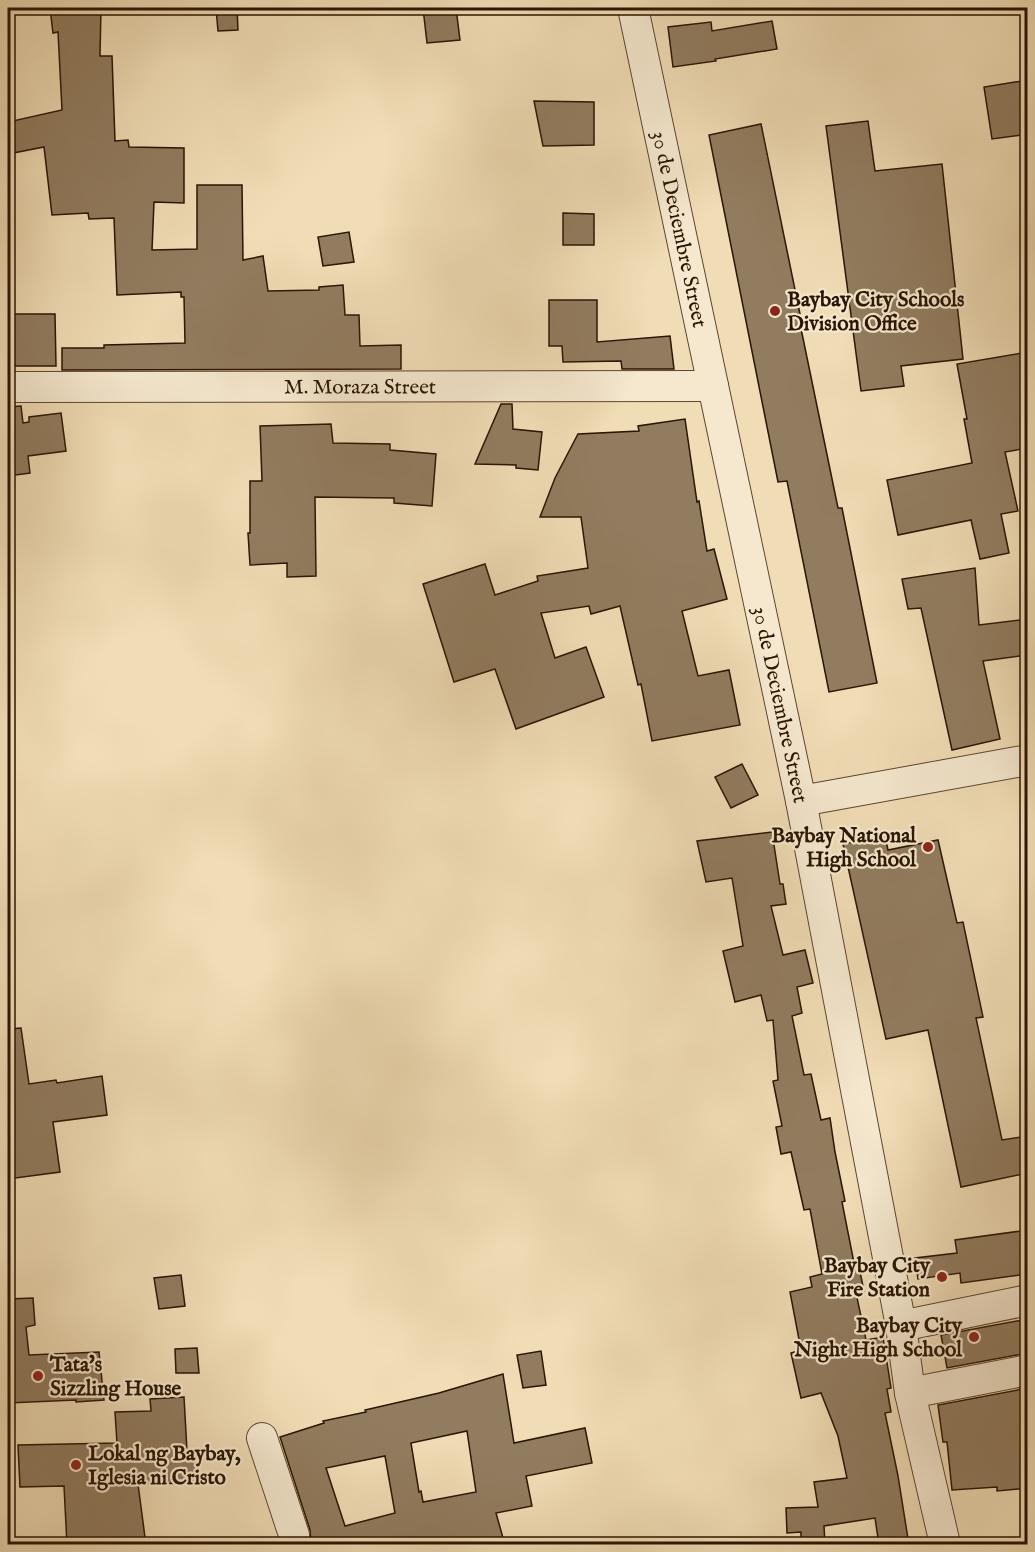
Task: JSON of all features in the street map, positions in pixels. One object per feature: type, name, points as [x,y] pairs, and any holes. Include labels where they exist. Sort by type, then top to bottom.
[{"type":"street","name":"30 de Deciembre Street","points":[[633,8],[801,801],[901,1326],[910,1393],[945,1545]]},
{"type":"street","name":"M. Moraza Street","points":[[8,387],[713,386]]},
{"type":"street","points":[[801,801],[1028,760]]},
{"type":"street","points":[[901,1326],[1028,1300]]},
{"type":"street","points":[[910,1393],[1028,1370]]},
{"type":"street","points":[[262,1438],[294,1535],[294,1545]]},
{"type":"building","points":[[50,8],[101,8],[100,56],[112,56],[115,141],[128,140],[129,147],[184,148],[184,203],[154,202],[152,250],[197,249],[197,185],[242,185],[243,260],[263,256],[268,291],[319,290],[319,287],[343,285],[345,315],[359,315],[360,346],[401,345],[401,369],[62,370],[62,348],[185,343],[184,297],[181,297],[181,292],[117,295],[114,218],[89,219],[88,213],[52,215],[44,147],[8,154],[8,122],[62,110],[58,32],[53,33]]},
{"type":"building","points":[[216,8],[237,8],[238,30],[218,31]]},
{"type":"building","points":[[423,8],[456,8],[460,40],[427,43]]},
{"type":"building","points":[[772,21],[777,49],[673,67],[668,27],[711,22],[712,31]]},
{"type":"building","points":[[1028,80],[1028,134],[992,139],[984,87]]},
{"type":"building","points":[[534,101],[594,102],[594,145],[543,146]]},
{"type":"building","points":[[868,121],[875,171],[942,164],[963,359],[901,366],[904,386],[861,391],[826,126]]},
{"type":"building","points":[[761,124],[838,508],[842,508],[877,683],[829,692],[787,481],[778,482],[709,135]]},
{"type":"building","points":[[563,213],[594,214],[594,245],[563,245]]},
{"type":"building","points":[[349,232],[354,262],[323,266],[318,237]]},
{"type":"building","points":[[549,300],[597,300],[597,342],[670,336],[674,369],[622,369],[621,361],[563,362],[562,346],[549,346]]},
{"type":"building","points":[[8,314],[55,314],[56,366],[8,366]]},
{"type":"building","points":[[1028,352],[1028,448],[1005,452],[1018,511],[1001,514],[1009,553],[980,559],[971,520],[898,535],[887,480],[972,463],[957,364]]},
{"type":"building","points":[[501,404],[512,404],[513,429],[542,432],[538,470],[516,468],[516,465],[475,464]]},
{"type":"building","points":[[21,406],[23,423],[29,422],[29,417],[61,413],[66,451],[28,456],[30,473],[8,476],[8,407]]},
{"type":"building","points":[[685,419],[697,502],[699,501],[707,551],[714,549],[727,599],[682,611],[698,676],[729,670],[740,725],[652,741],[641,684],[638,685],[620,606],[591,614],[589,606],[541,613],[555,658],[586,647],[604,697],[516,729],[495,669],[454,682],[423,584],[485,564],[495,595],[538,581],[537,576],[588,568],[581,517],[540,517],[555,478],[578,434],[639,431],[638,426]]},
{"type":"building","points":[[331,424],[333,443],[390,444],[390,450],[436,454],[432,506],[394,503],[394,498],[315,497],[316,576],[287,577],[287,563],[250,565],[248,533],[250,533],[250,481],[262,481],[260,426]]},
{"type":"building","points":[[975,568],[979,625],[1028,619],[1028,655],[983,661],[1000,739],[952,750],[921,608],[908,609],[902,579]]},
{"type":"building","points":[[742,764],[758,795],[731,808],[715,777]]},
{"type":"building","points":[[772,832],[780,884],[783,884],[786,904],[771,906],[783,955],[805,950],[813,983],[797,987],[802,1013],[792,1016],[804,1075],[811,1074],[821,1120],[830,1118],[845,1201],[842,1202],[855,1268],[859,1267],[864,1291],[856,1293],[866,1340],[883,1337],[891,1388],[887,1389],[891,1412],[885,1413],[909,1545],[879,1545],[875,1518],[824,1526],[825,1545],[801,1545],[801,1532],[787,1533],[786,1508],[818,1507],[814,1482],[847,1478],[838,1436],[821,1393],[801,1398],[791,1353],[801,1350],[790,1292],[812,1287],[810,1277],[822,1274],[810,1209],[804,1210],[791,1152],[781,1154],[776,1127],[782,1126],[773,1081],[778,1080],[773,1020],[767,1021],[761,995],[735,1002],[723,951],[743,946],[732,878],[706,882],[697,841]]},
{"type":"building","points":[[885,836],[888,850],[938,840],[957,923],[963,922],[983,1017],[976,1018],[1002,1140],[1028,1136],[1028,1173],[961,1187],[928,1030],[886,1039],[843,844]]},
{"type":"building","points":[[21,1028],[29,1084],[56,1080],[57,1083],[102,1076],[107,1115],[53,1122],[60,1172],[8,1179],[8,1029]]},
{"type":"building","points":[[1028,1230],[1028,1274],[961,1283],[960,1273],[918,1279],[915,1258],[957,1253],[955,1240]]},
{"type":"building","points":[[181,1275],[185,1306],[159,1309],[154,1278]]},
{"type":"building","points":[[33,1298],[35,1325],[26,1327],[29,1355],[99,1352],[104,1400],[8,1403],[8,1299]]},
{"type":"building","points":[[1028,1319],[1028,1353],[947,1368],[941,1335]]},
{"type":"building","points":[[197,1348],[199,1373],[176,1373],[175,1349]]},
{"type":"building","points":[[541,1351],[546,1385],[523,1388],[517,1355]]},
{"type":"building","points":[[503,1374],[514,1443],[585,1428],[592,1463],[526,1476],[532,1506],[496,1513],[505,1545],[311,1545],[310,1530],[280,1437],[324,1423],[323,1421],[439,1393]],"holes":[[[467,1431],[476,1492],[423,1502],[421,1491],[419,1492],[411,1443]],[[385,1456],[395,1513],[345,1526],[326,1468]]]},
{"type":"building","points":[[1028,1388],[1028,1488],[997,1491],[997,1487],[952,1490],[947,1442],[943,1442],[938,1405]]},
{"type":"building","points":[[184,1397],[187,1451],[195,1451],[196,1483],[138,1484],[146,1545],[67,1545],[64,1486],[20,1487],[18,1445],[117,1443],[115,1412],[151,1411],[150,1399]]},
{"type":"place","name":"Baybay City Schools Division Office","points":[[775,311]]},
{"type":"place","name":"Baybay National High School","points":[[928,847]]},
{"type":"place","name":"Baybay City Fire Station","points":[[942,1277]]},
{"type":"place","name":"Baybay City Night High School","points":[[974,1337]]},
{"type":"place","name":"Tata's Sizzling House","points":[[38,1376]]},
{"type":"place","name":"Lokal ng Baybay, Iglesia ni Cristo","points":[[76,1465]]}]
